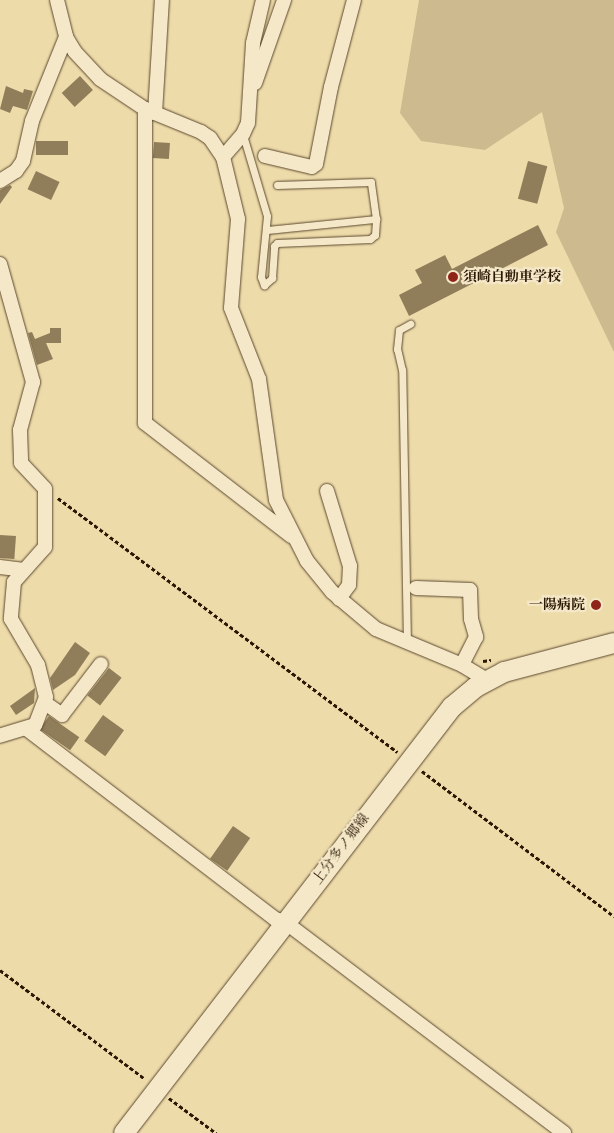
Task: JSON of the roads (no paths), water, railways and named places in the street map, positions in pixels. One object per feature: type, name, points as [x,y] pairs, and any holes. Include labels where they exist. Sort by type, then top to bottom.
[{"type":"main road","name":"上分多ノ郷線","points":[[124,1133],[409,760],[485,666],[504,672],[614,643]]},
{"type":"street","points":[[57,0],[66,37],[75,52],[100,79],[150,111],[201,132],[210,138],[223,157],[238,219],[231,308],[259,378],[272,486],[292,538]]},
{"type":"street","points":[[162,0],[150,111],[145,423],[292,538],[338,598],[376,629],[407,645],[462,665],[485,666]]},
{"type":"street","points":[[223,157],[243,134],[248,123],[252,90],[253,43],[263,0]]},
{"type":"street","points":[[252,90],[284,0]]},
{"type":"street","points":[[265,156],[312,167],[316,164],[331,87],[354,0]]},
{"type":"street","points":[[0,181],[16,171],[23,160],[32,121],[66,37]]},
{"type":"street","points":[[0,264],[33,382],[20,430],[20,463],[45,488],[45,547],[14,582],[11,619],[38,665],[44,682],[45,703],[36,725],[28,730],[0,736]]},
{"type":"street","points":[[328,491],[350,566],[349,585],[338,598]]},
{"type":"street","points":[[0,567],[24,570]]},
{"type":"street","points":[[416,588],[470,590],[471,619],[476,637],[462,665]]},
{"type":"street","points":[[45,703],[62,715],[101,664]]},
{"type":"street","points":[[28,730],[275,919],[285,922],[564,1133]]},
{"type":"lane","points":[[243,134],[267,216],[268,230],[261,277],[264,285],[272,278],[274,246],[277,243],[370,239],[375,235],[376,219],[371,182],[277,185]]},
{"type":"lane","points":[[268,230],[376,219]]},
{"type":"lane","points":[[407,645],[402,370],[397,349],[399,330],[410,324]]},
{"type":"place","name":"須崎自動車学校","points":[[453,277]]},
{"type":"place","name":"一陽病院","points":[[596,605]]}]
